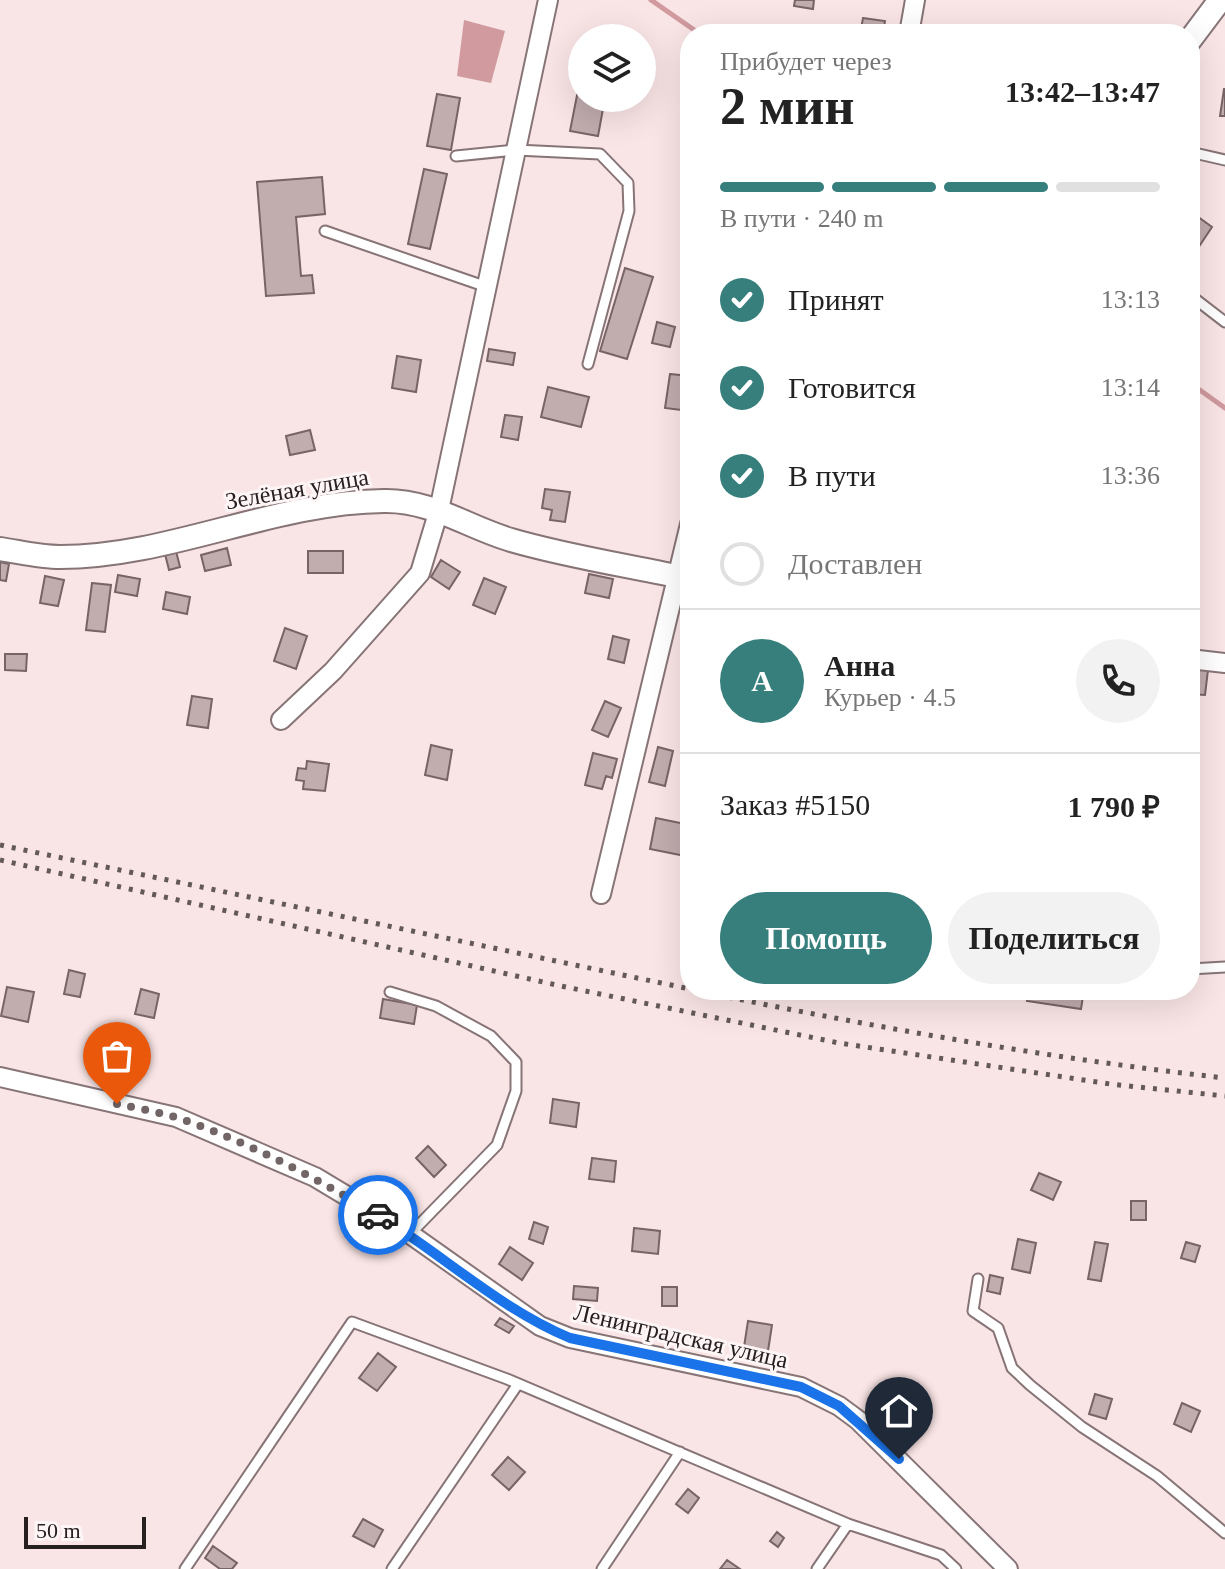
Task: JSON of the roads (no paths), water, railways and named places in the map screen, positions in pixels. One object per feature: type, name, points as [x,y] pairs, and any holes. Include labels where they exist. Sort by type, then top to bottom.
[{"type":"street","points":[[281,720],[333,671],[420,573],[439,510],[548,0]]},
{"type":"street","points":[[911,24],[915,0]]},
{"type":"street","points":[[1200,27],[1220,0]]},
{"type":"street","name":"Зелёная улица","points":[[0,549],[58,557],[117,553],[337,504],[412,502],[512,541],[680,577]]},
{"type":"street","points":[[601,894],[680,593]]},
{"type":"street","points":[[1200,660],[1225,663]]},
{"type":"street","name":"Ленинградская улица","points":[[0,1077],[176,1117],[315,1177],[410,1234],[540,1326],[570,1338],[801,1387],[820,1395],[839,1406],[877,1438],[1008,1569]]},
{"type":"lane","points":[[456,156],[516,150],[600,154],[628,183],[629,211],[588,364]]},
{"type":"lane","points":[[1200,154],[1225,160]]},
{"type":"lane","points":[[325,231],[487,287]]},
{"type":"lane","points":[[1200,303],[1225,322]]},
{"type":"lane","points":[[1200,968],[1225,967]]},
{"type":"lane","points":[[390,992],[436,1006],[491,1036],[516,1062],[516,1091],[497,1145],[410,1234]]},
{"type":"lane","points":[[978,1279],[973,1311],[998,1328],[1012,1368],[1082,1427],[1157,1476],[1225,1533]]},
{"type":"lane","points":[[185,1569],[352,1322],[518,1384],[848,1524],[941,1555],[956,1569]]},
{"type":"lane","points":[[392,1569],[518,1384]]},
{"type":"lane","points":[[602,1569],[680,1452]]},
{"type":"lane","points":[[817,1569],[848,1524]]},
{"type":"waterway","points":[[651,0],[686,24]]},
{"type":"waterway","points":[[1200,390],[1225,408]]},
{"type":"railway","points":[[0,845],[680,987]]},
{"type":"railway","points":[[0,860],[561,986],[839,1043],[1110,1084],[1225,1096]]},
{"type":"railway","points":[[744,1000],[958,1040],[1225,1078]]}]
